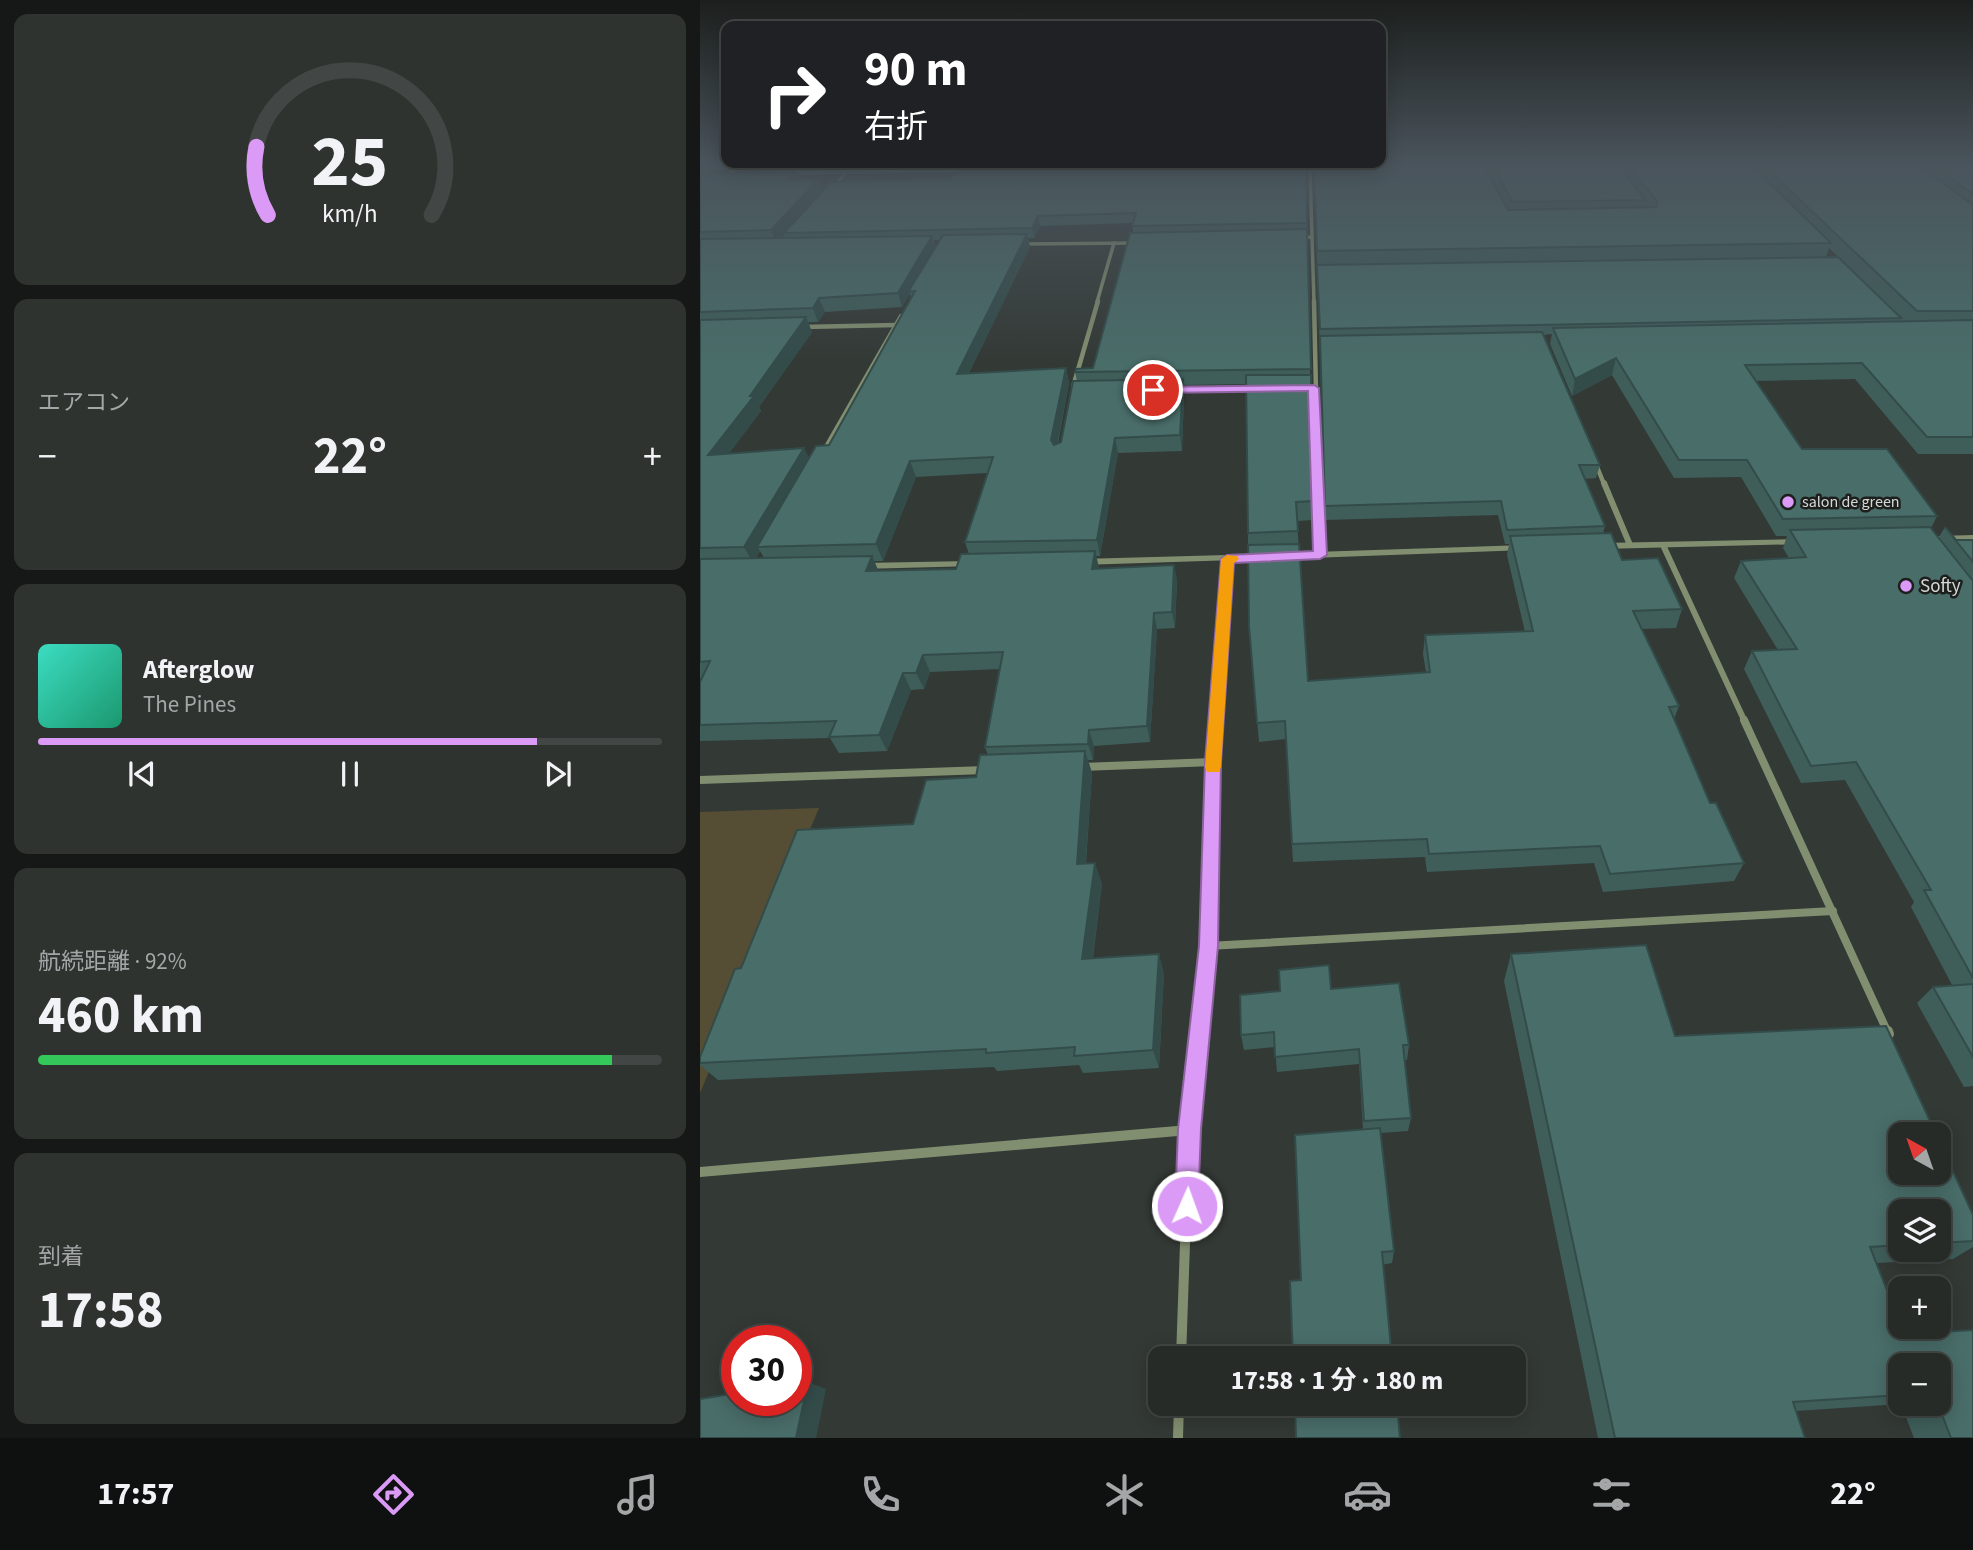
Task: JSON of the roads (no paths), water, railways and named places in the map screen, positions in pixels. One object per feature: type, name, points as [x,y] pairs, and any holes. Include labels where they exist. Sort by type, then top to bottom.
[{"type":"street","points":[[1312,229],[1320,555]]},
{"type":"street","points":[[1298,238],[1312,237]]},
{"type":"street","points":[[1022,244],[1141,242]]},
{"type":"street","points":[[1086,391],[1072,391],[1114,243]]},
{"type":"street","points":[[817,464],[903,313]]},
{"type":"street","points":[[792,327],[897,325]]},
{"type":"street","points":[[1315,344],[1328,344]]},
{"type":"street","points":[[1166,390],[1260,388]]},
{"type":"street","points":[[1592,455],[1630,545]]},
{"type":"street","points":[[1924,540],[1973,538]]},
{"type":"street","points":[[1589,547],[1814,542]]},
{"type":"street","points":[[1663,545],[1895,1047]]},
{"type":"street","points":[[1075,562],[1535,548]]},
{"type":"street","points":[[1181,1346],[1189,1129],[1208,946],[1213,762],[1227,559]]},
{"type":"street","points":[[854,566],[978,564]]},
{"type":"street","points":[[1074,767],[1213,762]]},
{"type":"street","points":[[700,780],[991,770]]},
{"type":"street","points":[[1208,946],[1833,911]]},
{"type":"street","points":[[700,1172],[1189,1129]]},
{"type":"street","points":[[1178,1438],[1179,1416]]},
{"type":"place","name":"salon de green","points":[[1788,502]]},
{"type":"place","name":"Softy","points":[[1906,586]]}]
